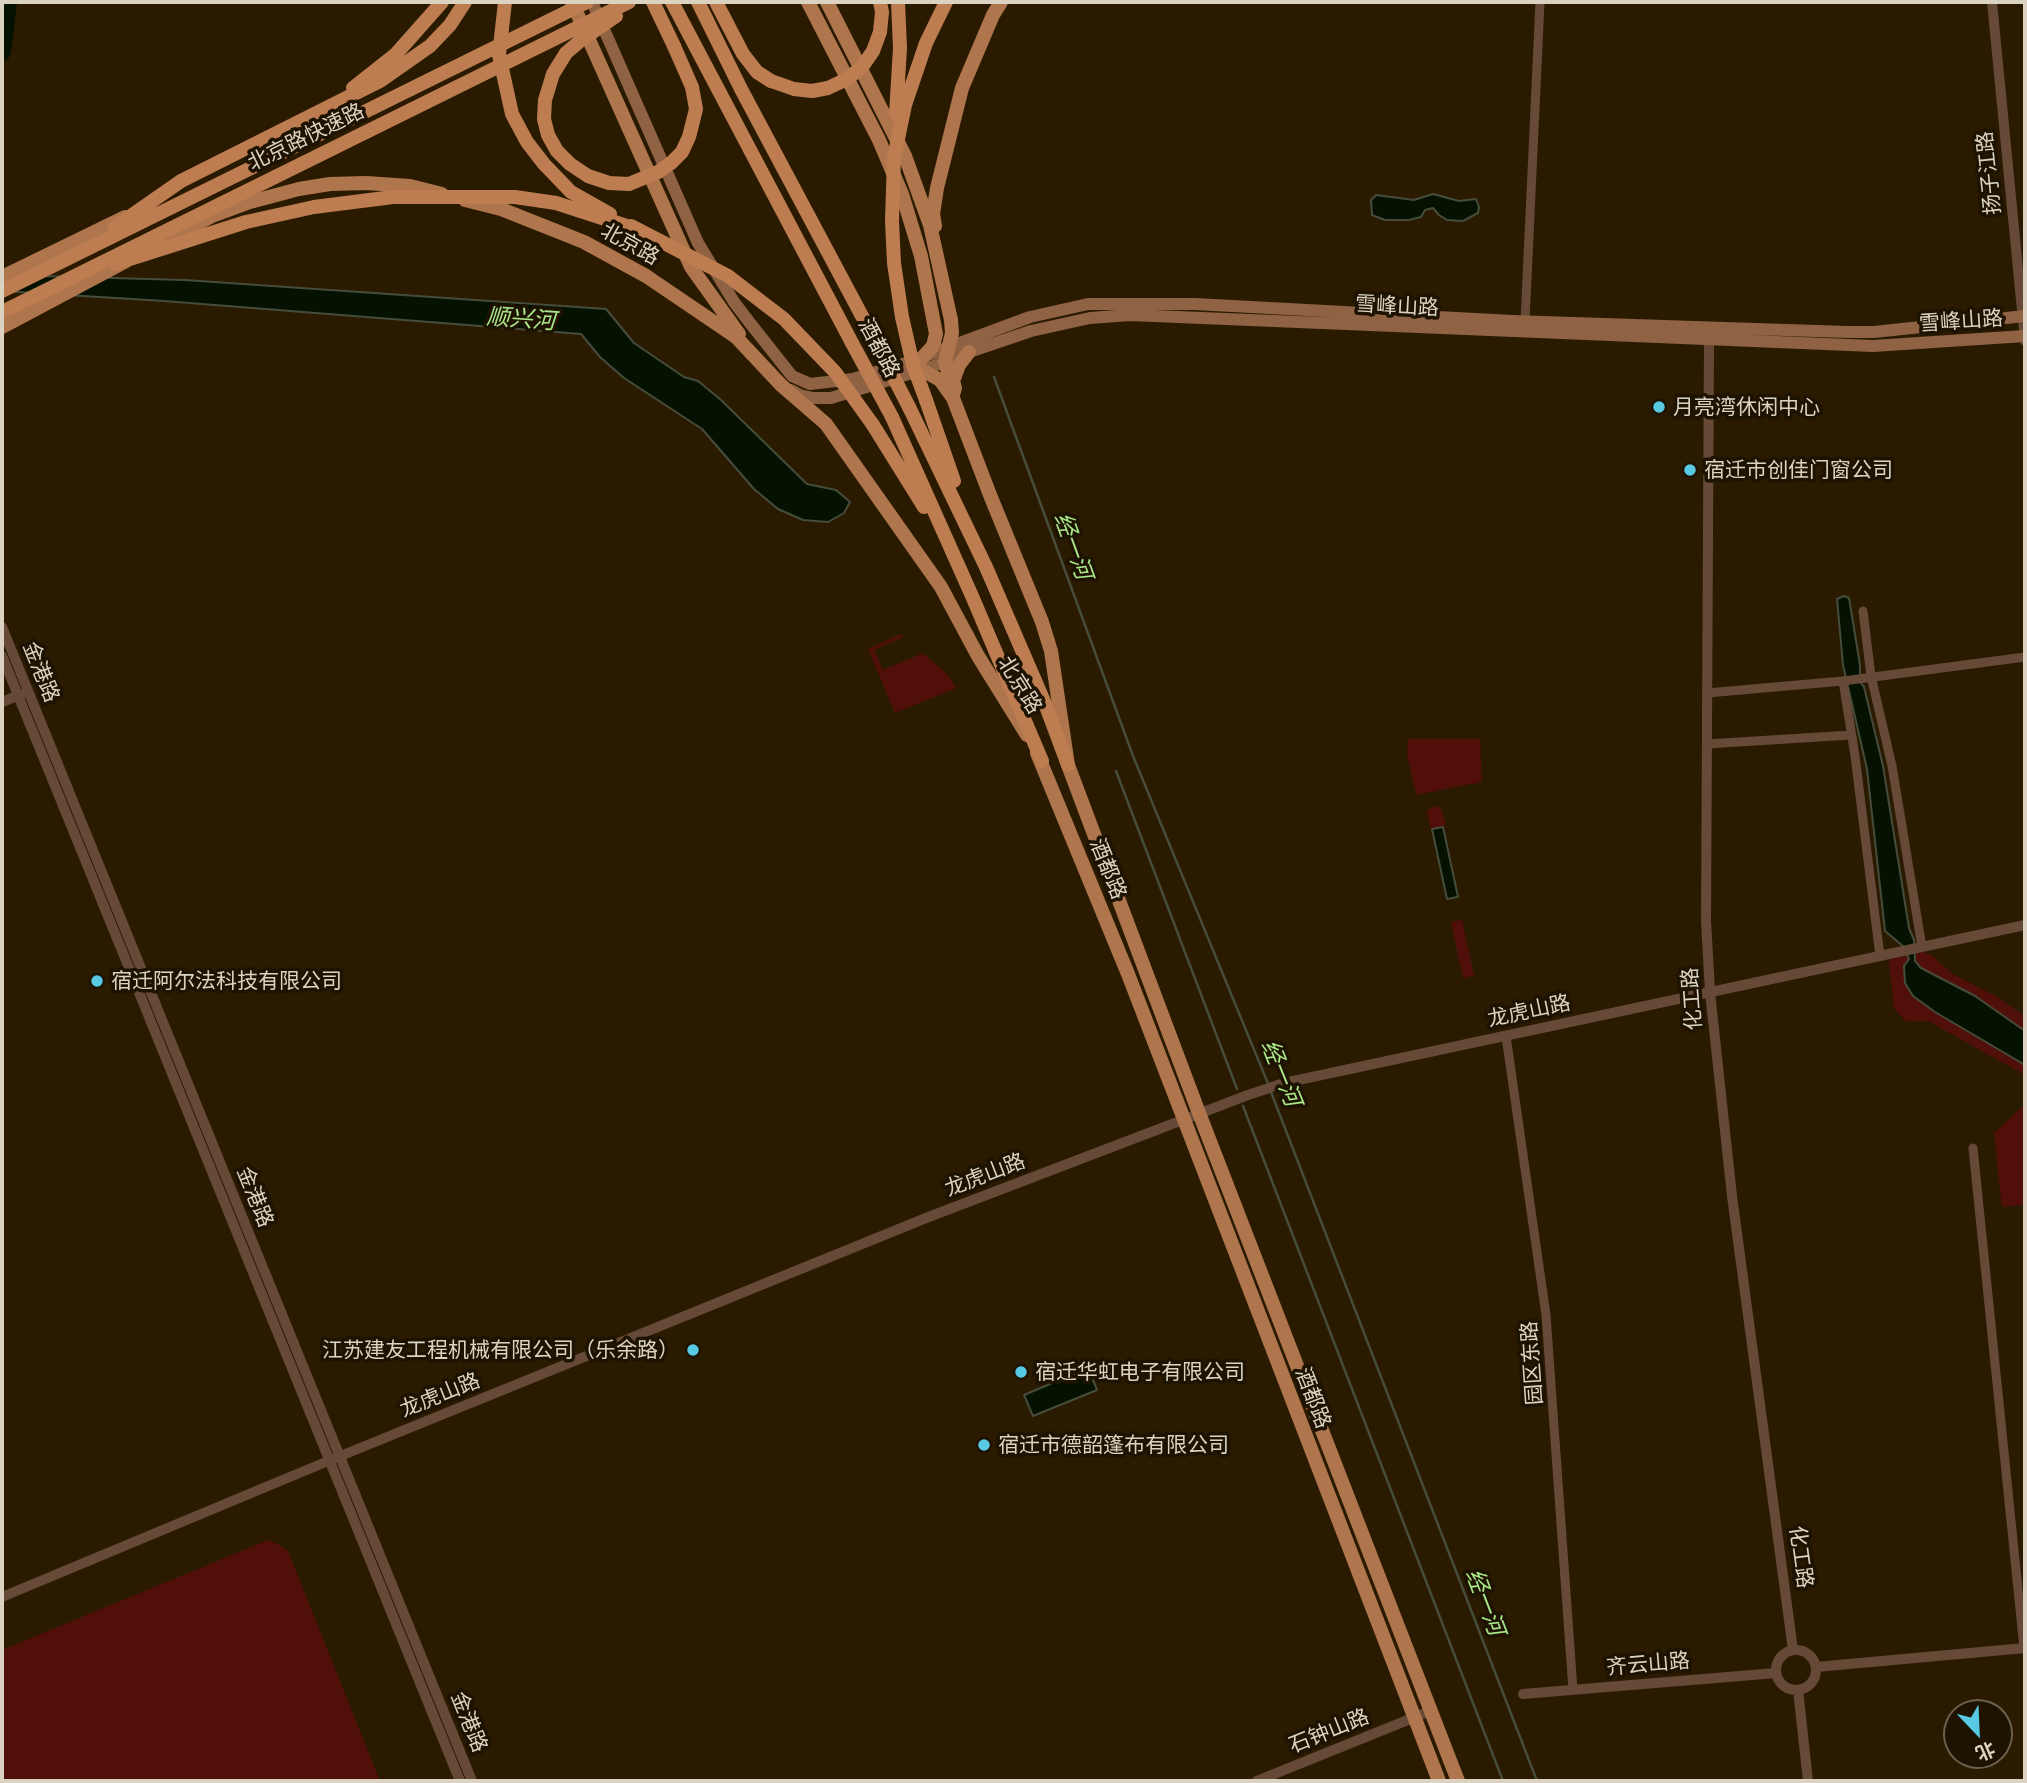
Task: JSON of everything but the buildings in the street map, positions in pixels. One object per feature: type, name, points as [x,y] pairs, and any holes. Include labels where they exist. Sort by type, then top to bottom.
[{"type":"highway","points":[[313,116],[342,98],[396,54],[442,2]]},
{"type":"highway","points":[[74,256],[181,181],[380,82],[430,46],[450,25],[465,2]]},
{"type":"highway","points":[[505,2],[499,54],[512,114],[527,142],[544,164],[571,192],[728,276],[784,319],[835,372],[873,425],[957,562]]},
{"type":"highway","name":"北京路快速路","points":[[2,292],[589,2]]},
{"type":"highway","name":"北京路快速路","points":[[2,312],[629,2]]},
{"type":"highway","points":[[637,2],[566,53],[553,74],[545,100],[544,119],[548,135],[557,151],[588,176],[609,183],[629,184],[658,172],[677,158],[689,137],[696,109],[692,87],[653,2]]},
{"type":"highway","name":"酒都路","points":[[673,2],[892,417],[1042,761]]},
{"type":"highway","name":"酒都路","points":[[698,2],[909,407],[986,567],[1046,706],[1068,765]]},
{"type":"highway","points":[[716,2],[743,54],[757,72],[771,81],[794,89],[812,91],[828,88],[847,79],[862,66],[873,51],[880,32],[880,2]]},
{"type":"highway","points":[[898,2],[900,48],[892,221],[894,262],[902,317],[913,365],[986,567]]},
{"type":"highway","points":[[894,158],[905,105],[926,43],[946,2]]},
{"type":"highway","points":[[22,302],[122,260],[246,222],[314,206],[393,197],[515,197],[556,203],[639,230]]},
{"type":"main road","points":[[2,277],[329,111],[376,76],[404,48],[434,2]]},
{"type":"main road","points":[[572,2],[691,267],[757,359]]},
{"type":"main road","points":[[589,2],[698,243],[727,290],[792,376],[810,384],[825,384],[922,363],[949,346],[967,345],[953,381],[961,413]]},
{"type":"main road","points":[[808,2],[879,140],[902,194],[921,256],[936,334],[933,346],[922,363]]},
{"type":"main road","points":[[827,2],[905,156],[930,225],[951,320],[945,362],[990,495],[1042,622],[1051,651],[1068,765]]},
{"type":"main road","points":[[938,255],[933,214],[950,127],[962,88],[1001,2]]},
{"type":"main road","name":"北京路","points":[[2,327],[212,216],[250,202],[330,184],[410,186],[501,209],[584,242],[646,276],[736,337],[781,385],[827,424],[941,587],[978,656],[1042,761]]},
{"type":"main road","name":"雪峰山路","points":[[781,385],[800,395],[813,398],[848,394],[922,363],[945,362],[967,345],[1053,310],[1100,303],[1195,304],[1525,321],[1847,332],[1874,332],[2024,316]]},
{"type":"main road","name":"雪峰山路","points":[[967,345],[1063,323],[1130,315],[1873,346],[2025,336]]},
{"type":"main road","points":[[922,363],[947,387],[961,413]]},
{"type":"main road","points":[[825,384],[813,398],[827,424]]},
{"type":"main road","name":"酒都路","points":[[1042,761],[1128,975],[1440,1781]]},
{"type":"main road","name":"酒都路","points":[[1068,765],[1199,1113],[1458,1781]]},
{"type":"street","points":[[1525,321],[1540,2]]},
{"type":"street","name":"扬子江路","points":[[1992,2],[2025,341]]},
{"type":"street","name":"化工路","points":[[1709,341],[1706,920],[1710,992],[1732,1196],[1793,1650]]},
{"type":"street","points":[[1863,611],[1871,676],[1892,766],[1922,947]]},
{"type":"street","name":"金港路","points":[[2,627],[21,688],[334,1459],[460,1781]]},
{"type":"street","name":"金港路","points":[[2,656],[21,688]]},
{"type":"street","points":[[1707,693],[1843,681],[2025,657]]},
{"type":"street","points":[[1843,681],[1880,956]]},
{"type":"street","points":[[2,690],[21,688]]},
{"type":"street","points":[[2,702],[21,688]]},
{"type":"street","points":[[1707,744],[1852,735]]},
{"type":"street","name":"龙虎山路","points":[[2,1597],[926,1218],[1182,1119],[1284,1083],[2025,925]]},
{"type":"street","name":"园区东路","points":[[1506,1036],[1546,1315],[1573,1690]]},
{"type":"street","points":[[1816,1667],[2024,1648],[1973,1148]]},
{"type":"street","name":"金港路","points":[[334,1459],[472,1781]]},
{"type":"street","points":[[1793,1650],[1808,1654],[1816,1667],[1813,1680],[1807,1687],[1798,1690],[1784,1686],[1776,1673],[1781,1655],[1793,1650]]},
{"type":"street","name":"齐云山路","points":[[1522,1694],[1776,1673]]},
{"type":"street","points":[[1798,1690],[1808,1781]]},
{"type":"street","name":"石钟山路","points":[[1257,1781],[1430,1711]]},
{"type":"shaded area","points":[[901,634],[903,637],[874,650],[883,670],[923,653],[949,676],[956,688],[895,713],[868,649]]},
{"type":"shaded area","points":[[1408,739],[1480,739],[1482,782],[1416,795],[1407,755]]},
{"type":"shaded area","points":[[1440,806],[1446,824],[1435,830],[1430,827],[1427,811]]},
{"type":"shaded area","points":[[1462,920],[1474,976],[1463,978],[1451,922]]},
{"type":"shaded area","points":[[1923,952],[1933,956],[1951,973],[1997,997],[2025,1016],[2025,1075],[1928,1021],[1905,1021],[1894,1008],[1889,959]]},
{"type":"shaded area","points":[[2025,1107],[2025,1204],[2002,1207],[1994,1133]]},
{"type":"shaded area","points":[[268,1540],[288,1551],[380,1781],[2,1781],[2,1650]]},
{"type":"water","points":[[1433,194],[1459,201],[1476,199],[1478,213],[1463,221],[1447,220],[1433,208],[1425,210],[1421,217],[1409,220],[1385,220],[1372,215],[1371,200],[1376,195],[1414,200]]},
{"type":"water","name":"顺兴河","points":[[2,275],[185,280],[606,309],[634,343],[684,377],[698,381],[807,484],[836,490],[850,502],[844,513],[828,522],[803,520],[778,509],[754,489],[702,429],[624,378],[600,357],[581,334],[2,291]]},
{"type":"water","points":[[1844,596],[1849,598],[1860,665],[1860,682],[1864,687],[1883,766],[1909,928],[1914,940],[1915,961],[1921,968],[1975,996],[2025,1031],[2025,1065],[1935,1012],[1913,996],[1905,983],[1904,966],[1909,959],[1904,947],[1885,931],[1867,769],[1843,665],[1837,599]]},
{"type":"water","points":[[1443,827],[1458,897],[1447,899],[1432,829]]},
{"type":"water","points":[[1088,1368],[1097,1390],[1033,1416],[1024,1395]]},
{"type":"waterway","points":[[2,52],[8,2]]},
{"type":"waterway","name":"经一河","points":[[994,377],[1133,756],[1269,1086]]},
{"type":"waterway","name":"经一河","points":[[1116,771],[1237,1089]]},
{"type":"waterway","name":"经一河","points":[[1271,1092],[1537,1781]]},
{"type":"waterway","name":"经一河","points":[[1243,1106],[1503,1781]]},
{"type":"place","name":"月亮湾休闲中心","points":[[1659,407]]},
{"type":"place","name":"宿迁市创佳门窗公司","points":[[1690,470]]},
{"type":"place","name":"宿迁阿尔法科技有限公司","points":[[97,981]]},
{"type":"place","name":"江苏建友工程机械有限公司（乐余路）","points":[[693,1350]]},
{"type":"place","name":"宿迁华虹电子有限公司","points":[[1021,1372]]},
{"type":"place","name":"宿迁市德韶篷布有限公司","points":[[984,1445]]}]
